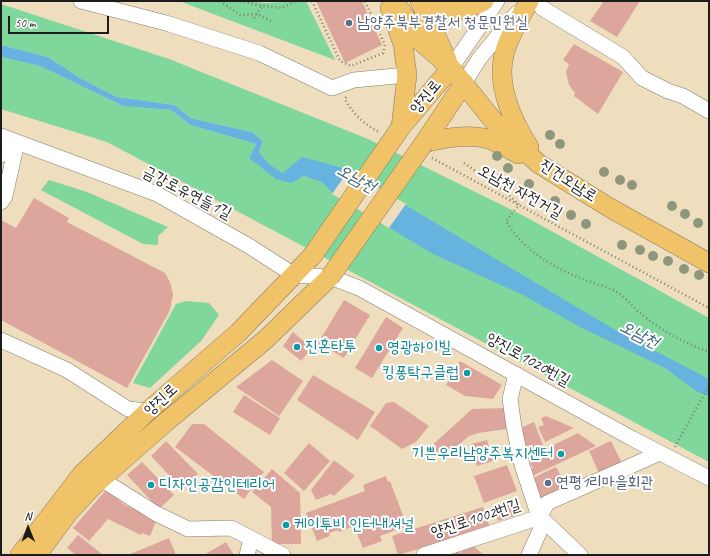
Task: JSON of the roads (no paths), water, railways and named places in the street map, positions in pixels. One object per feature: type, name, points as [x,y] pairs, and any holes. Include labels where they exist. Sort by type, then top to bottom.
[{"type":"main road","points":[[388,1],[403,44],[407,75],[401,127]]},
{"type":"main road","name":"진건오남로","points":[[395,1],[419,40],[451,68],[500,129],[539,164],[610,208],[709,263]]},
{"type":"main road","name":"진건오남로","points":[[420,1],[451,68]]},
{"type":"main road","points":[[433,1],[446,10],[465,10],[484,1]]},
{"type":"main road","points":[[528,1],[505,52],[502,73],[508,103],[516,126],[539,164]]},
{"type":"main road","name":"양진로","points":[[20,555],[82,474],[148,411],[238,333],[313,255],[401,127],[451,68]]},
{"type":"main road","name":"양진로","points":[[37,555],[68,513],[102,479],[265,340],[330,276],[425,149],[464,83]]},
{"type":"main road","points":[[425,149],[445,138],[466,136],[485,138],[539,164]]},
{"type":"street","points":[[81,1],[166,24],[259,54],[332,88],[354,80],[407,75]]},
{"type":"street","points":[[451,68],[497,1]]},
{"type":"street","points":[[464,83],[479,60],[528,1]]},
{"type":"street","points":[[539,1],[542,8],[623,57],[642,78],[668,91],[683,96],[709,111]]},
{"type":"street","name":"금강로유연들1길","points":[[1,136],[11,151],[157,194],[243,242],[294,275]]},
{"type":"street","points":[[1,170],[11,151]]},
{"type":"street","points":[[1,202],[5,196],[11,151]]},
{"type":"street","points":[[294,275],[330,276]]},
{"type":"street","name":"양진로1020번길","points":[[330,276],[359,288],[664,455],[709,478]]},
{"type":"street","points":[[1,340],[67,370],[128,409],[148,411]]},
{"type":"street","name":"양진로1002번길","points":[[516,374],[510,399],[514,427],[522,465],[540,517],[580,555]]},
{"type":"street","name":"양진로1002번길","points":[[424,555],[540,517],[547,503],[664,455]]},
{"type":"street","points":[[102,479],[155,513],[188,529],[231,528],[283,555]]},
{"type":"street","points":[[530,554],[542,526],[540,517]]},
{"type":"street","points":[[247,555],[251,539]]},
{"type":"water","name":"오남천","points":[[1,45],[48,57],[80,78],[117,97],[175,105],[190,118],[252,132],[263,141],[259,152],[269,164],[283,173],[302,157],[343,168],[617,331],[709,379],[709,396],[696,391],[665,368],[580,327],[523,295],[433,254],[336,196],[323,183],[304,176],[292,183],[276,179],[249,158],[256,144],[190,125],[171,110],[123,106],[40,66],[1,57]]},
{"type":"place","name":"남양주북부경찰서 청문민원실","points":[[349,23]]},
{"type":"place","name":"진혼타투","points":[[297,347]]},
{"type":"place","name":"영광하이빌","points":[[379,348]]},
{"type":"place","name":"킹퐁탁구클럽","points":[[467,373]]},
{"type":"place","name":"기쁜우리남양주복지센터","points":[[561,454]]},
{"type":"place","name":"연평1리마을회관","points":[[548,483]]},
{"type":"place","name":"디자인공감인테리어","points":[[151,485]]},
{"type":"place","name":"케이투비 인터내셔널","points":[[286,525]]}]
